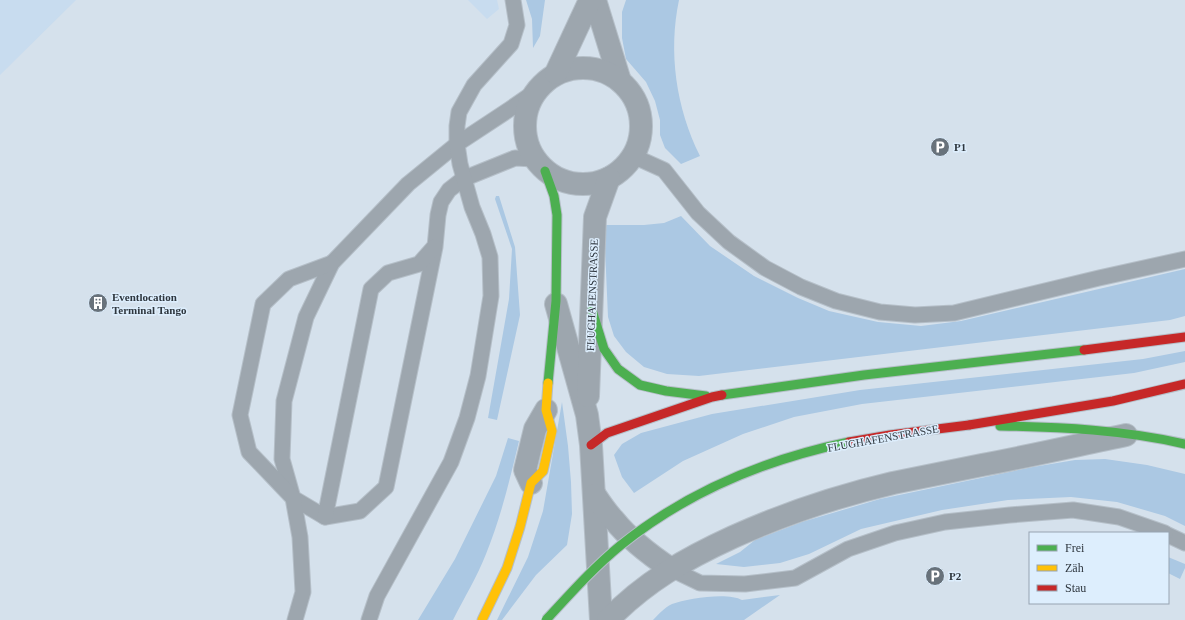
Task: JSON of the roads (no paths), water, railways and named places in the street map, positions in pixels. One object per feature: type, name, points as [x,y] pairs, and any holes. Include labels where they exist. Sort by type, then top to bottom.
[{"type":"main road","name":"FLUGHAFENSTRASSE","points":[[540,165],[554,196],[557,215],[556,301],[546,410]]},
{"type":"main road","points":[[592,310],[604,349],[618,369],[640,385],[666,391],[712,397]]},
{"type":"main road","points":[[591,445],[607,432],[712,397],[864,375],[1103,348],[1185,337]]},
{"type":"main road","points":[[969,425],[1113,400],[1185,384]]},
{"type":"main road","name":"FLUGHAFENSTRASSE","points":[[546,620],[572,591],[621,545],[664,513],[695,495],[732,477],[799,455],[843,443],[895,434],[969,425],[1064,427],[1131,434],[1185,444]]},
{"type":"main road","name":"FLUGHAFENSTRASSE","points":[[482,620],[507,568],[520,527],[531,483]]},
{"type":"street","name":"FLUGHAFENSTRASSE","points":[[556,73],[590,0]]},
{"type":"street","name":"FLUGHAFENSTRASSE","points":[[595,0],[620,81]]},
{"type":"street","name":"FLUGHAFENSTRASSE","points":[[582,67],[608,73],[620,81],[629,90],[636,102],[640,115],[641,129],[639,142],[633,156],[623,168],[609,178],[593,183],[576,184],[560,180],[540,165],[527,146],[524,132],[524,118],[528,103],[536,90],[556,73],[582,67]]},
{"type":"street","name":"FLUGHAFENSTRASSE","points":[[587,415],[595,217],[609,178]]},
{"type":"street","name":"FLUGHAFENSTRASSE","points":[[556,301],[587,415],[595,495],[601,620]]},
{"type":"street","name":"FLUGHAFENSTRASSE","points":[[531,483],[525,470],[535,429],[546,410]]},
{"type":"street","name":"FLUGHAFENSTRASSE","points":[[608,620],[624,603],[671,569],[710,547],[793,512],[842,496],[892,483],[1131,434]]},
{"type":"street","points":[[595,495],[614,521],[631,538],[648,553],[671,569]]},
{"type":"lane","points":[[369,620],[377,596],[451,462],[467,418],[478,376],[491,296],[490,257],[463,179],[457,144],[457,126],[459,112],[474,85],[511,44],[517,25],[513,0]]},
{"type":"lane","points":[[295,620],[303,592],[300,537],[293,498],[282,459],[284,401],[306,317],[332,263],[408,184],[457,144],[536,90]]},
{"type":"lane","points":[[633,156],[664,170],[698,213],[729,242],[765,268],[801,288],[836,301],[880,312],[915,315],[954,313],[1099,278],[1185,260]]},
{"type":"lane","points":[[332,263],[289,279],[263,304],[240,415],[249,452],[293,498],[325,517],[360,511],[386,487],[435,247],[438,215],[442,202],[449,190],[463,179],[515,158],[540,165]]},
{"type":"lane","points":[[325,517],[371,289],[388,273],[419,264],[435,247]]},
{"type":"lane","points":[[671,569],[700,583],[745,584],[795,578],[848,550],[895,533],[945,522],[1073,510],[1118,518],[1162,532]]},
{"type":"lane","points":[[1169,535],[1185,543]]},
{"type":"place","name":"P1","points":[[940,147]]},
{"type":"place","name":"Eventlocation Terminal Tango","points":[[98,303]]},
{"type":"place","name":"P2","points":[[935,576]]}]
